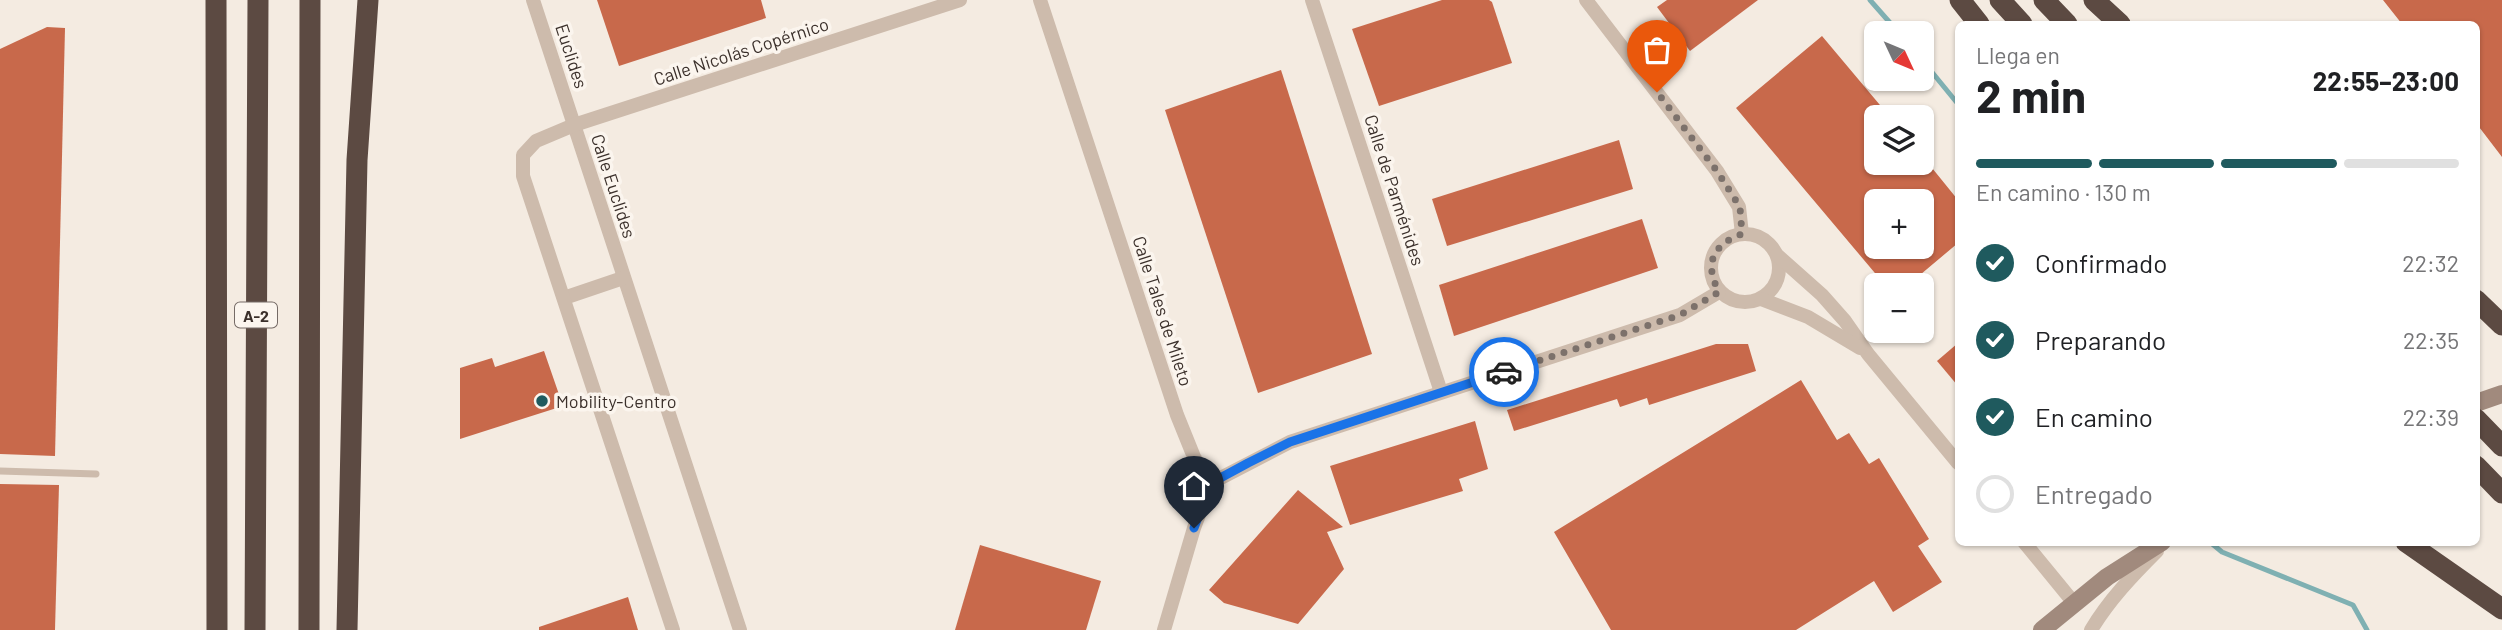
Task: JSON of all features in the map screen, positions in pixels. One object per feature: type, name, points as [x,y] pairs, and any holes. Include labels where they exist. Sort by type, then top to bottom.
[{"type":"highway","points":[[216,0],[217,630]]},
{"type":"highway","name":"A-2","points":[[255,630],[258,0]]},
{"type":"highway","points":[[309,630],[310,0]]},
{"type":"highway","points":[[347,630],[358,160],[368,0]]},
{"type":"highway","points":[[1960,0],[1977,21]]},
{"type":"highway","points":[[2000,0],[2019,21]]},
{"type":"highway","points":[[2044,0],[2064,21]]},
{"type":"highway","points":[[2094,0],[2117,21]]},
{"type":"highway","points":[[2480,304],[2502,325]]},
{"type":"highway","points":[[2480,423],[2502,446]]},
{"type":"highway","points":[[2480,470],[2502,493]]},
{"type":"highway","points":[[2412,546],[2502,609]]},
{"type":"street","name":"Euclides","points":[[533,0],[574,125]]},
{"type":"street","name":"Calle Nicolás Copérnico","points":[[574,125],[960,0]]},
{"type":"street","name":"Calle Tales de Mileto","points":[[1040,0],[1177,415],[1194,457],[1211,483]]},
{"type":"street","name":"Calle de Parménides","points":[[1312,0],[1441,392]]},
{"type":"street","points":[[1586,0],[1717,171],[1740,207],[1742,234]]},
{"type":"street","name":"Calle Euclides","points":[[673,630],[523,176],[523,155],[536,141],[574,125],[740,630]]},
{"type":"street","points":[[1777,255],[1780,272],[1774,288],[1761,299],[1746,303],[1732,300],[1719,292],[1712,278],[1711,263],[1717,249],[1727,239],[1742,234],[1756,236],[1769,243],[1777,255],[1822,295],[1845,321],[1868,354],[1955,459]]},
{"type":"street","points":[[564,298],[623,278]]},
{"type":"street","points":[[1164,630],[1194,528],[1211,483],[1290,442],[1680,315],[1719,292]]},
{"type":"street","points":[[1761,299],[1808,317],[1868,354]]},
{"type":"street","points":[[2480,402],[2502,394]]},
{"type":"street","points":[[2027,546],[2074,603]]},
{"type":"street","points":[[2042,630],[2107,577],[2157,546]]},
{"type":"street","points":[[2091,630],[2103,610],[2160,546]]},
{"type":"lane","points":[[0,471],[96,474]]},
{"type":"building","points":[[597,0],[761,0],[766,18],[619,66]]},
{"type":"building","points":[[1442,0],[1492,2],[1512,63],[1379,106],[1352,29]]},
{"type":"building","points":[[1667,0],[1758,0],[1690,51],[1657,7]]},
{"type":"building","points":[[2383,0],[2502,0],[2502,157],[2480,128],[2480,21],[2400,21]]},
{"type":"building","points":[[47,27],[65,28],[55,456],[0,454],[0,49]]},
{"type":"building","points":[[1822,36],[1864,86],[1864,91],[1868,91],[1880,105],[1864,105],[1864,175],[1934,175],[1934,170],[1955,196],[1955,246],[1922,273],[1875,273],[1736,108]]},
{"type":"building","points":[[1281,70],[1372,354],[1258,393],[1165,110]]},
{"type":"building","points":[[1619,140],[1633,189],[1447,246],[1432,199]]},
{"type":"building","points":[[1642,219],[1658,268],[1454,336],[1439,285]]},
{"type":"building","points":[[1716,344],[1748,344],[1756,371],[1649,405],[1647,398],[1620,407],[1617,399],[1514,431],[1507,410]]},
{"type":"building","points":[[1955,346],[1955,382],[1937,361]]},
{"type":"building","points":[[544,351],[563,406],[460,439],[460,368],[492,358],[495,367]]},
{"type":"building","points":[[1801,380],[1837,440],[1849,433],[1869,464],[1879,458],[1929,539],[1918,546],[1942,582],[1893,612],[1874,581],[1796,630],[1611,630],[1554,532]]},
{"type":"building","points":[[1475,421],[1488,469],[1459,479],[1463,491],[1350,525],[1330,466]]},
{"type":"building","points":[[0,484],[59,485],[55,630],[0,630]]},
{"type":"building","points":[[1298,490],[1343,527],[1327,532],[1344,569],[1298,624],[1224,603],[1209,590]]},
{"type":"building","points":[[980,545],[1101,581],[1086,630],[955,630]]},
{"type":"building","points":[[628,597],[638,630],[539,630],[539,627]]},
{"type":"waterway","points":[[1870,0],[1888,21]]},
{"type":"waterway","points":[[1934,75],[1955,100]]},
{"type":"waterway","points":[[2215,546],[2222,552],[2353,605],[2367,630]]},
{"type":"way so far","points":[[1504,372],[1680,315],[1719,292],[1712,278],[1711,263],[1717,249],[1727,239],[1742,234],[1740,207],[1717,171],[1657,92]]},
{"type":"place","name":"Mobility-Centro","points":[[542,401]]},
{"type":"route","points":[[1194,528],[1211,483],[1248,463],[1290,442],[1504,372]]}]
